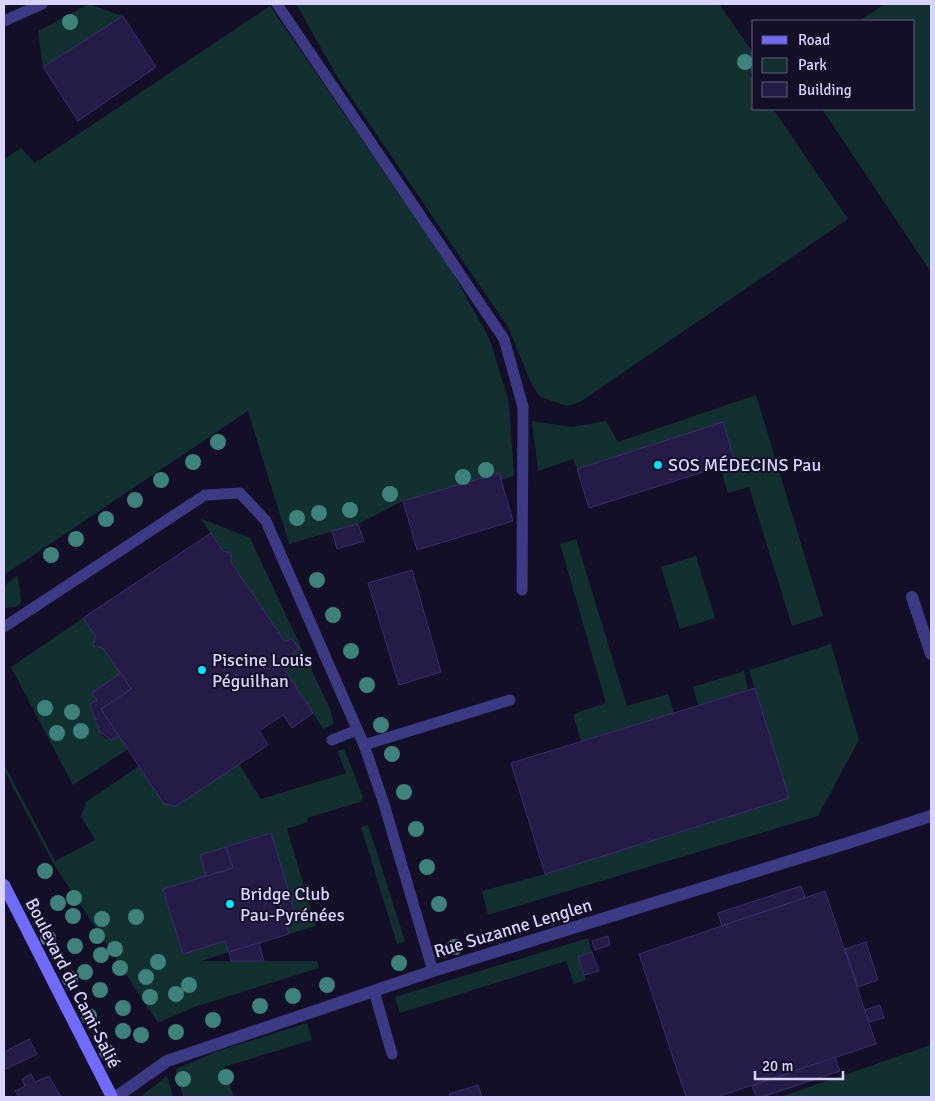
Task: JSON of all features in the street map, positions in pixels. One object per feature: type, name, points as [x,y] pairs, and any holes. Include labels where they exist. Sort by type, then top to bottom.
[{"type":"street","points":[[912,597],[931,654]]},
{"type":"street","name":"Rue Suzanne Lenglen","points":[[116,1097],[167,1062],[433,971],[931,816]]},
{"type":"street","name":"Boulevard du Cami-Salié","points":[[4,885],[112,1097]]},
{"type":"lane","points":[[4,21],[42,4]]},
{"type":"lane","points":[[277,4],[504,339],[523,406],[522,590]]},
{"type":"lane","points":[[4,627],[205,495],[240,493],[266,521],[364,745],[384,804],[433,971]]},
{"type":"lane","points":[[364,745],[510,700]]},
{"type":"lane","points":[[332,740],[357,730]]},
{"type":"lane","points":[[374,991],[392,1054]]},
{"type":"green space","points":[[89,4],[123,16],[43,67],[38,31]]},
{"type":"green space","points":[[296,4],[719,4],[752,51],[752,72],[749,74],[752,78],[752,110],[774,110],[848,219],[580,402],[567,406],[540,397],[531,383],[508,327],[338,78]]},
{"type":"green space","points":[[885,4],[931,4],[931,272],[823,110],[915,110],[915,20],[861,20]]},
{"type":"green space","points":[[270,6],[453,273],[490,340],[509,402],[514,476],[501,480],[498,473],[403,501],[358,524],[289,544],[248,411],[4,575],[4,159],[21,148],[35,163]]},
{"type":"green space","points":[[756,395],[823,616],[792,626],[749,487],[728,493],[720,467],[735,462],[723,423],[577,469],[573,459],[538,471],[532,421],[572,427],[606,421],[618,442]]},
{"type":"green space","points":[[200,518],[250,538],[330,709],[334,724],[323,729],[283,667],[295,658],[292,654],[299,649],[292,638],[285,642],[231,562],[231,553],[223,551]]},
{"type":"green space","points":[[576,539],[627,706],[668,694],[674,713],[581,741],[573,714],[606,703],[560,544]]},
{"type":"green space","points":[[696,556],[715,618],[680,629],[661,567]]},
{"type":"green space","points":[[18,575],[21,603],[15,607],[4,608],[4,586]]},
{"type":"green space","points":[[83,618],[96,636],[93,646],[103,648],[121,673],[93,693],[97,700],[90,704],[96,723],[107,739],[119,736],[128,749],[73,785],[11,667]]},
{"type":"green space","points":[[831,644],[859,740],[818,816],[488,915],[482,891],[545,874],[789,798],[749,670]]},
{"type":"green space","points":[[744,671],[748,690],[698,705],[693,687]]},
{"type":"green space","points":[[344,749],[363,797],[360,802],[307,818],[308,822],[287,829],[316,926],[289,934],[271,833],[200,855],[206,876],[163,890],[183,954],[225,941],[229,952],[201,961],[317,961],[319,968],[194,1007],[158,1023],[53,863],[4,770],[4,764],[55,861],[95,840],[81,816],[86,802],[139,766],[165,804],[176,806],[239,764],[261,799],[346,773],[337,751]]},
{"type":"green space","points":[[368,825],[405,941],[397,944],[361,827]]},
{"type":"green space","points":[[588,938],[592,952],[579,957],[586,980],[574,984],[566,961],[400,1013],[395,997]]},
{"type":"green space","points":[[307,1023],[312,1040],[224,1067],[234,1097],[183,1097],[176,1069],[218,1051]]},
{"type":"green space","points":[[931,1045],[931,1097],[780,1097]]},
{"type":"green space","points":[[167,1076],[173,1097],[140,1097]]},
{"type":"building","points":[[123,16],[156,67],[78,121],[43,67]]},
{"type":"building","name":"SOS MÉDECINS Pau","points":[[723,422],[735,462],[589,508],[577,469]]},
{"type":"building","points":[[499,473],[513,521],[417,550],[403,501]]},
{"type":"building","points":[[358,524],[364,541],[337,549],[332,531]]},
{"type":"building","name":"Piscine Louis Péguilhan","points":[[211,533],[223,551],[231,553],[231,562],[285,642],[292,638],[299,649],[292,654],[295,658],[283,667],[313,713],[292,728],[283,715],[259,731],[268,745],[176,806],[164,804],[101,709],[131,689],[103,648],[93,646],[96,636],[83,618]]},
{"type":"building","points":[[412,570],[441,672],[399,685],[368,583]]},
{"type":"building","points":[[121,673],[131,689],[101,709],[119,736],[111,740],[100,732],[90,704],[97,700],[92,693]]},
{"type":"building","points":[[755,688],[789,798],[545,874],[511,763]]},
{"type":"building","name":"Bridge Club Pau-Pyrénées","points":[[271,833],[297,919],[286,922],[289,934],[229,952],[225,941],[183,954],[163,889],[233,868],[226,847]]},
{"type":"building","points":[[226,847],[233,868],[206,876],[200,855]]},
{"type":"building","points":[[801,886],[805,898],[722,926],[718,913]]},
{"type":"building","points":[[825,891],[876,1044],[717,1097],[686,1097],[639,954]]},
{"type":"building","points":[[608,936],[610,945],[595,950],[592,941]]},
{"type":"building","points":[[866,942],[878,980],[858,987],[845,949]]},
{"type":"building","points":[[259,943],[264,961],[231,961],[229,952]]},
{"type":"building","points":[[592,952],[599,971],[584,975],[578,957]]},
{"type":"building","points":[[880,1005],[884,1018],[869,1022],[865,1010]]},
{"type":"building","points":[[29,1039],[37,1054],[4,1070],[4,1052]]},
{"type":"building","points":[[835,1057],[840,1071],[762,1097],[756,1097],[752,1086]]},
{"type":"building","points":[[31,1074],[35,1082],[49,1076],[61,1097],[19,1097],[15,1091],[25,1086],[22,1079]]},
{"type":"building","points":[[478,1085],[482,1097],[450,1097],[449,1094]]},
{"type":"place","name":"SOS MÉDECINS Pau","points":[[658,465]]},
{"type":"place","name":"Piscine Louis Péguilhan","points":[[202,670]]},
{"type":"place","name":"Bridge Club Pau-Pyrénées","points":[[230,904]]}]
